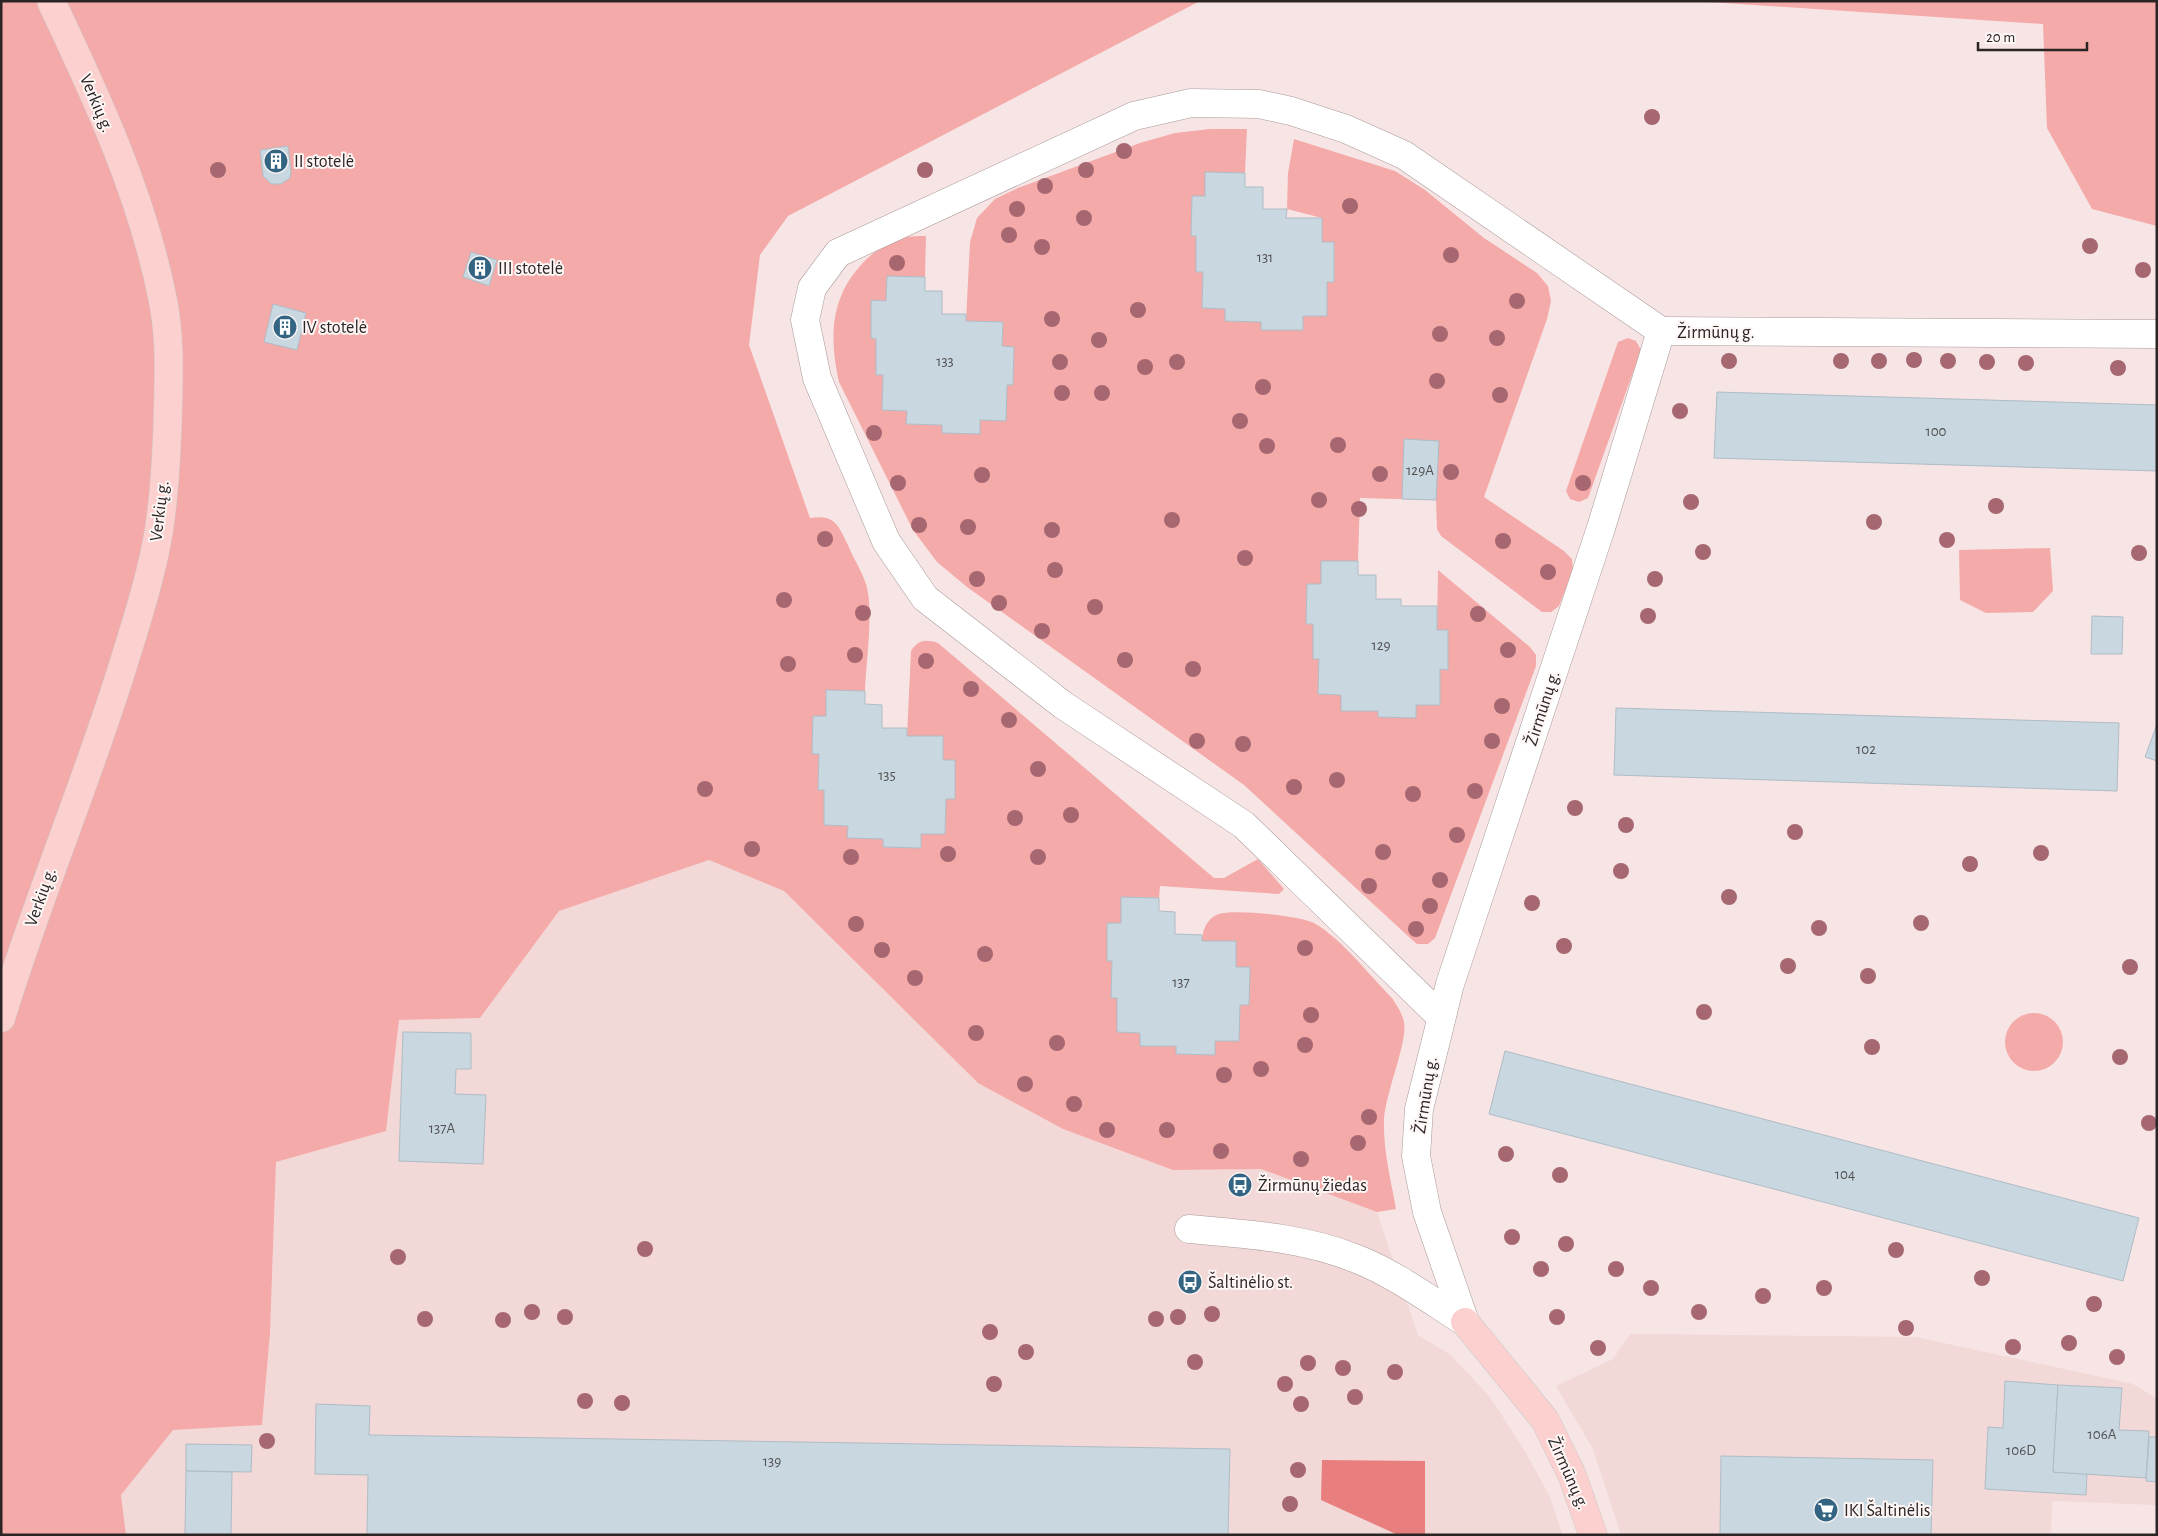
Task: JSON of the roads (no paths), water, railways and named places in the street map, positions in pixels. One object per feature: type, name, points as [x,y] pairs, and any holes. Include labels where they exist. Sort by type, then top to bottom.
[{"type":"main road","name":"Verkių g.","points":[[1,1018],[25,940],[106,722],[136,624],[159,531],[168,438],[170,345],[163,297],[147,234],[127,173],[51,1]]},
{"type":"main road","name":"Žirmūnų g.","points":[[1465,1322],[1545,1420],[1572,1475],[1593,1535]]},
{"type":"street","points":[[1440,1016],[1244,825],[1063,705],[925,598],[886,541],[817,378],[805,320],[812,288],[838,253],[1134,116],[1191,103],[1235,102],[1258,104],[1291,111],[1346,129],[1404,155],[1661,331]]},
{"type":"street","name":"Žirmūnų g.","points":[[1465,1322],[1427,1212],[1416,1156],[1419,1109],[1440,1016],[1601,528],[1661,331],[2157,334]]},
{"type":"street","points":[[1189,1229],[1289,1240],[1327,1249],[1357,1259],[1401,1282],[1465,1322]]},
{"type":"place","name":"II stotelė","points":[[276,161]]},
{"type":"place","name":"III stotelė","points":[[480,268]]},
{"type":"place","name":"IV stotelė","points":[[285,327]]},
{"type":"place","name":"Žirmūnų žiedas","points":[[1240,1185]]},
{"type":"place","name":"Šaltinėlio st.","points":[[1190,1282]]},
{"type":"place","name":"IKI Šaltinėlis","points":[[1826,1510]]}]
